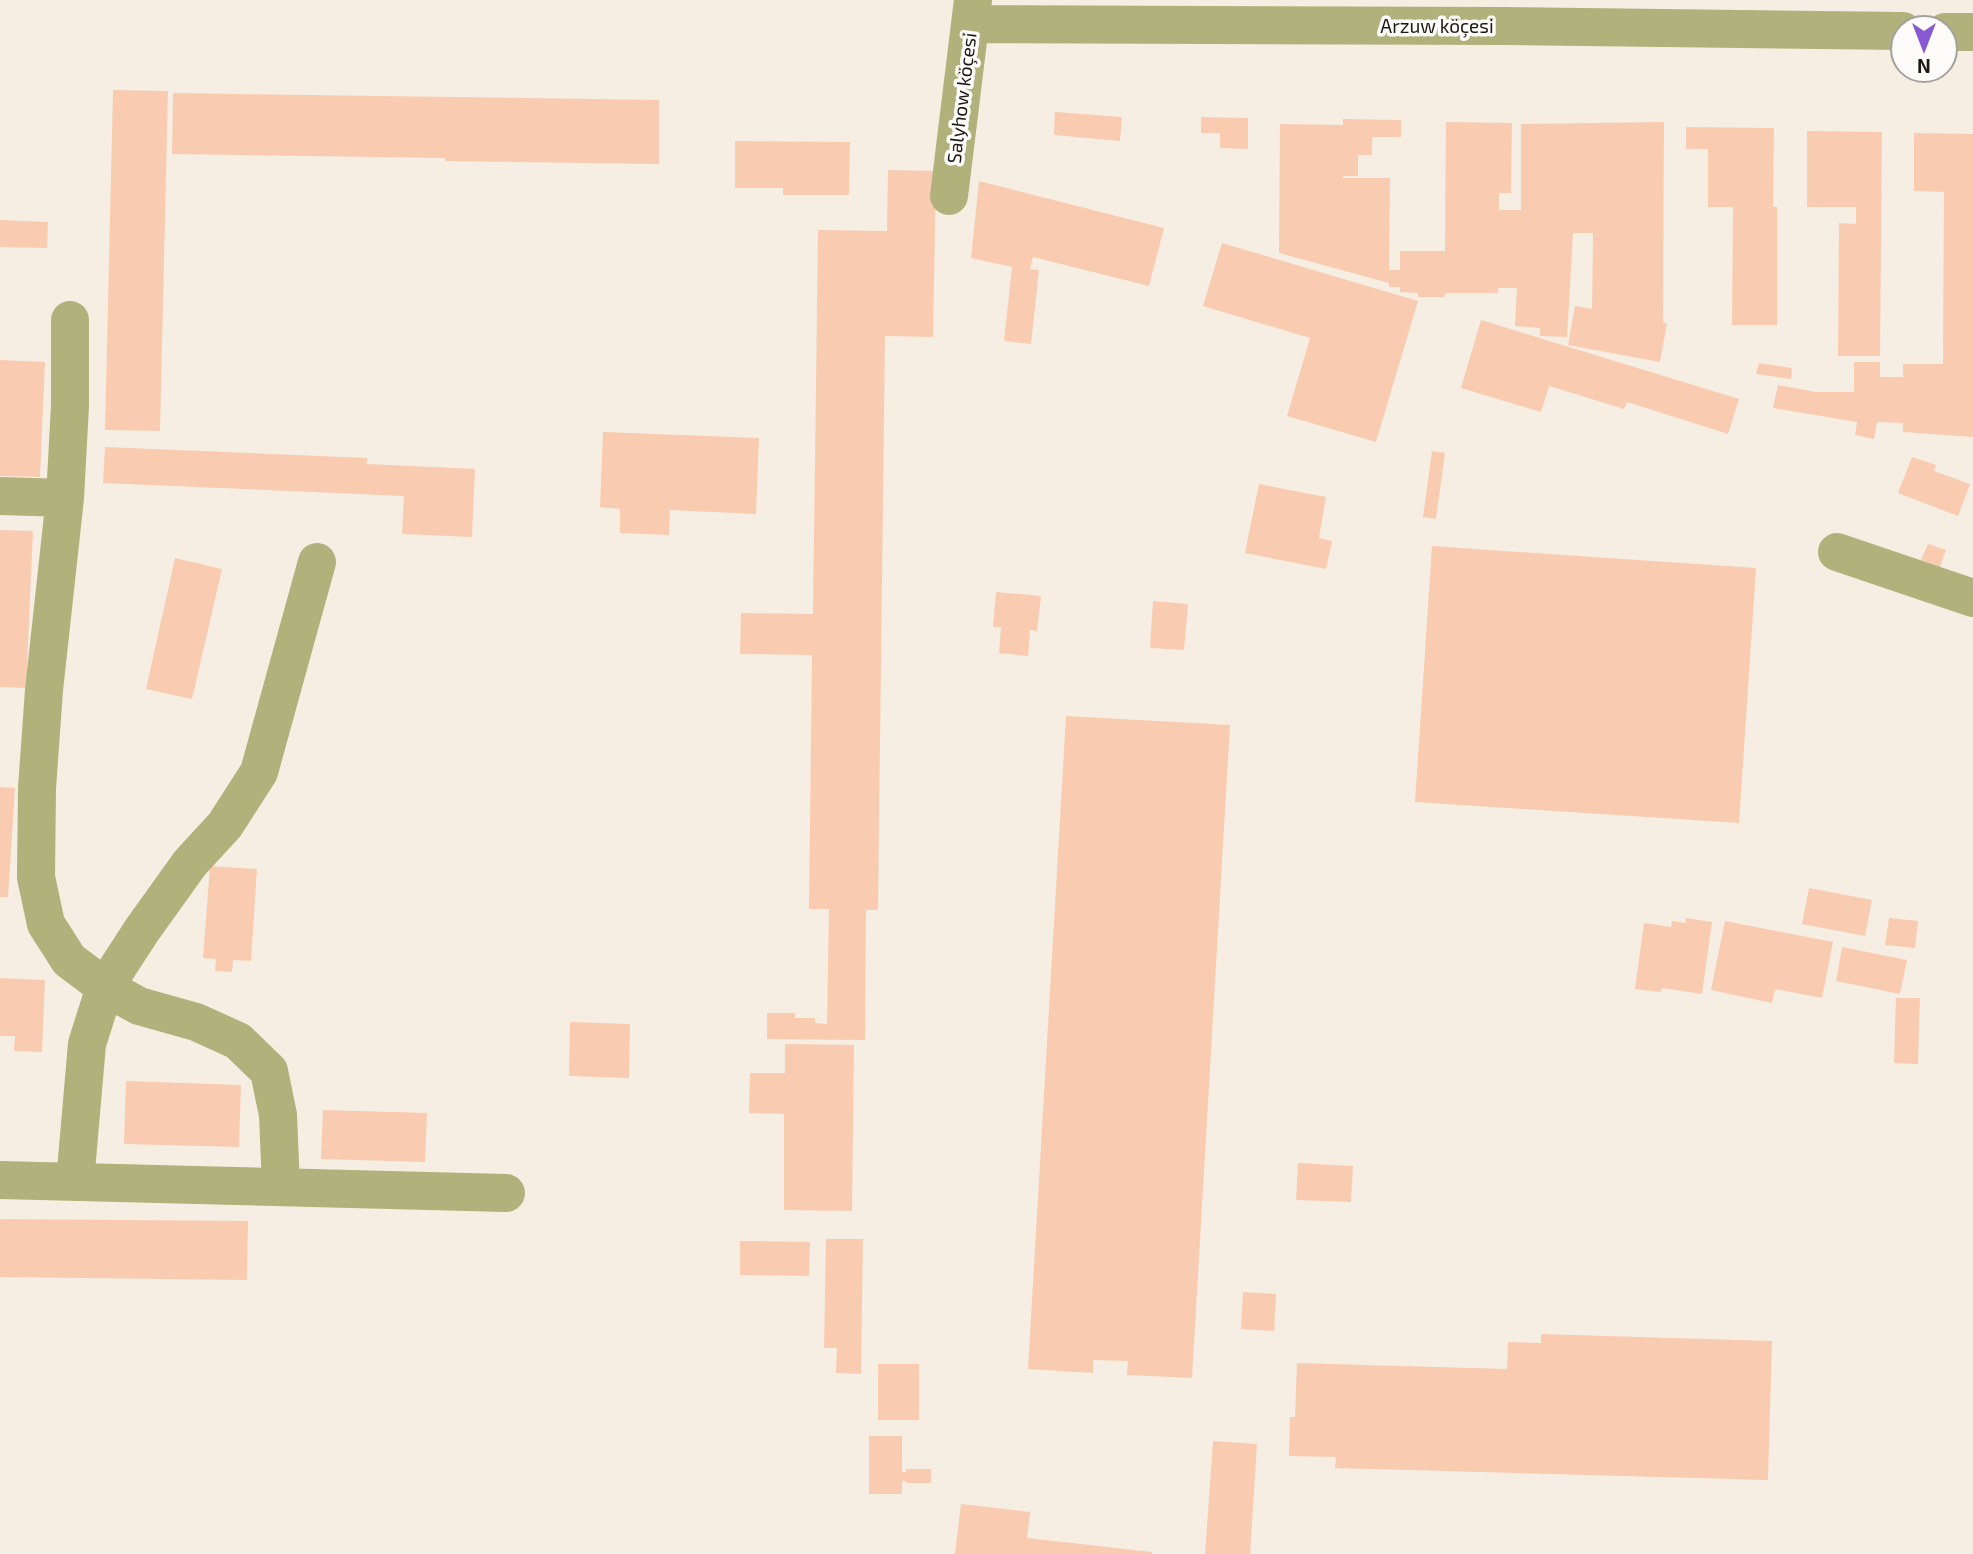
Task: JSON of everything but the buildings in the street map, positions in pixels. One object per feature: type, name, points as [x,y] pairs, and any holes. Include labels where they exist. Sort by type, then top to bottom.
[{"type":"street","name":"Arzuw köçesi","points":[[972,12],[1503,13],[1889,31]]},
{"type":"street","name":"Salyhow köçesi","points":[[949,196],[972,12]]},
{"type":"street","points":[[70,320],[71,406],[65,498],[44,690],[37,788],[36,877],[46,925],[69,960],[106,987],[139,1006],[196,1022],[238,1041],[268,1071],[278,1115],[281,1187]]},
{"type":"street","points":[[0,496],[65,498]]},
{"type":"street","points":[[1837,552],[1973,598]]},
{"type":"street","points":[[75,1182],[87,1044],[106,987],[190,863],[225,825],[259,772],[317,562]]},
{"type":"street","points":[[0,1180],[506,1193]]}]
